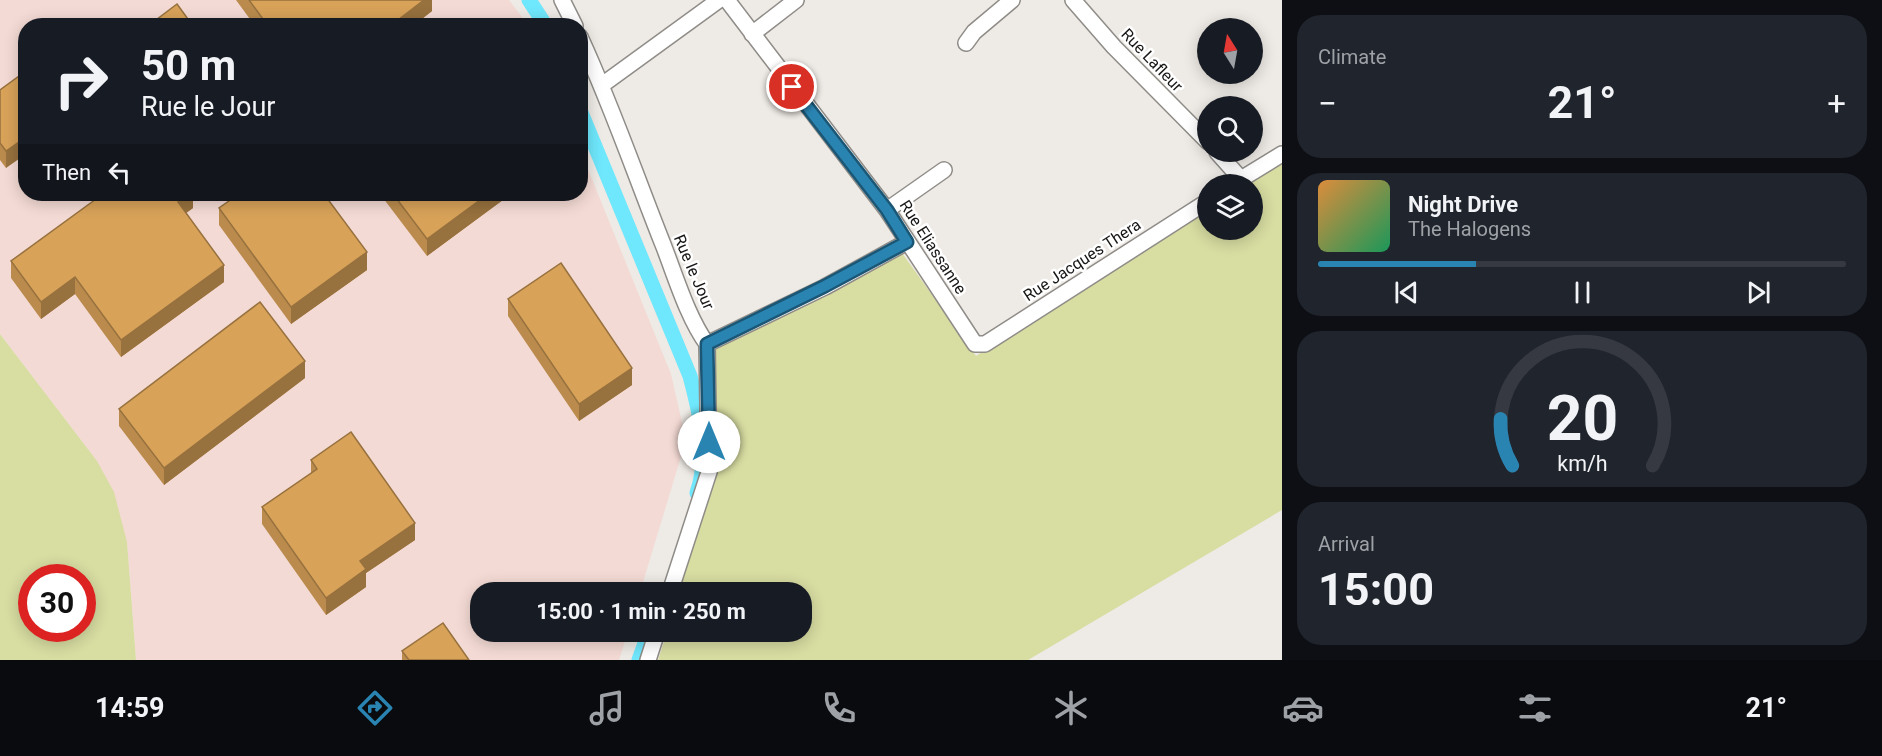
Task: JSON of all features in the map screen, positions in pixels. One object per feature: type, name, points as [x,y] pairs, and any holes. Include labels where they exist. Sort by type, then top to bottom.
[{"type":"street","points":[[562,0],[571,18]]},
{"type":"street","points":[[602,85],[719,0]]},
{"type":"street","name":"Rue Eliassanne","points":[[727,0],[887,210],[975,344]]},
{"type":"street","points":[[752,34],[796,0]]},
{"type":"street","points":[[966,43],[974,32],[1012,0]]},
{"type":"street","name":"Rue Lafleur","points":[[1073,0],[1114,47],[1197,131]]},
{"type":"street","name":"Rue le Jour","points":[[588,54],[602,85],[681,290],[707,344]]},
{"type":"street","points":[[1251,174],[1282,154]]},
{"type":"street","points":[[887,210],[944,170]]},
{"type":"street","name":"Rue Jacques Thera","points":[[975,344],[985,344],[1197,208]]},
{"type":"street","points":[[673,582],[709,472],[707,344],[825,286],[907,242]]},
{"type":"street","points":[[648,660],[654,642]]},
{"type":"shaded area","points":[[0,0],[509,0],[523,18],[18,18],[18,201],[588,201],[588,169],[671,374],[686,440],[643,582],[470,582],[470,642],[625,642],[619,660],[136,660],[127,542],[97,461],[0,334]]},
{"type":"green space","points":[[1282,159],[1282,510],[1028,660],[658,660],[664,642],[812,642],[812,582],[682,582],[719,459],[711,351],[902,253],[976,356],[1197,213],[1197,240],[1263,240],[1263,174],[1259,174]]},
{"type":"green space","points":[[0,334],[97,461],[114,492],[127,542],[136,660],[0,660]]},
{"type":"building","points":[[249,0],[424,0],[400,18],[262,18]]},
{"type":"building","points":[[177,4],[187,18],[159,18]]},
{"type":"building","points":[[18,77],[18,143],[6,151],[0,143],[0,90]]},
{"type":"building","points":[[93,201],[180,201],[178,202],[224,265],[121,340],[75,277],[41,302],[11,261]]},
{"type":"building","points":[[229,201],[329,201],[367,252],[291,307],[219,208]]},
{"type":"building","points":[[398,201],[479,201],[427,239]]},
{"type":"building","points":[[561,263],[632,368],[579,404],[508,299]]},
{"type":"building","points":[[260,302],[305,361],[164,468],[119,409]]},
{"type":"building","points":[[351,432],[415,523],[360,561],[366,569],[326,598],[262,507],[317,469],[311,460]]},
{"type":"building","points":[[443,623],[469,660],[409,660],[402,651]]},
{"type":"waterway","points":[[529,0],[541,18]]},
{"type":"waterway","points":[[588,129],[690,376],[700,420],[703,449],[701,479],[697,493]]},
{"type":"waterway","points":[[639,660],[645,642]]},
{"type":"route","points":[[709,442],[707,344],[825,286],[907,242],[887,210],[792,87]]}]
